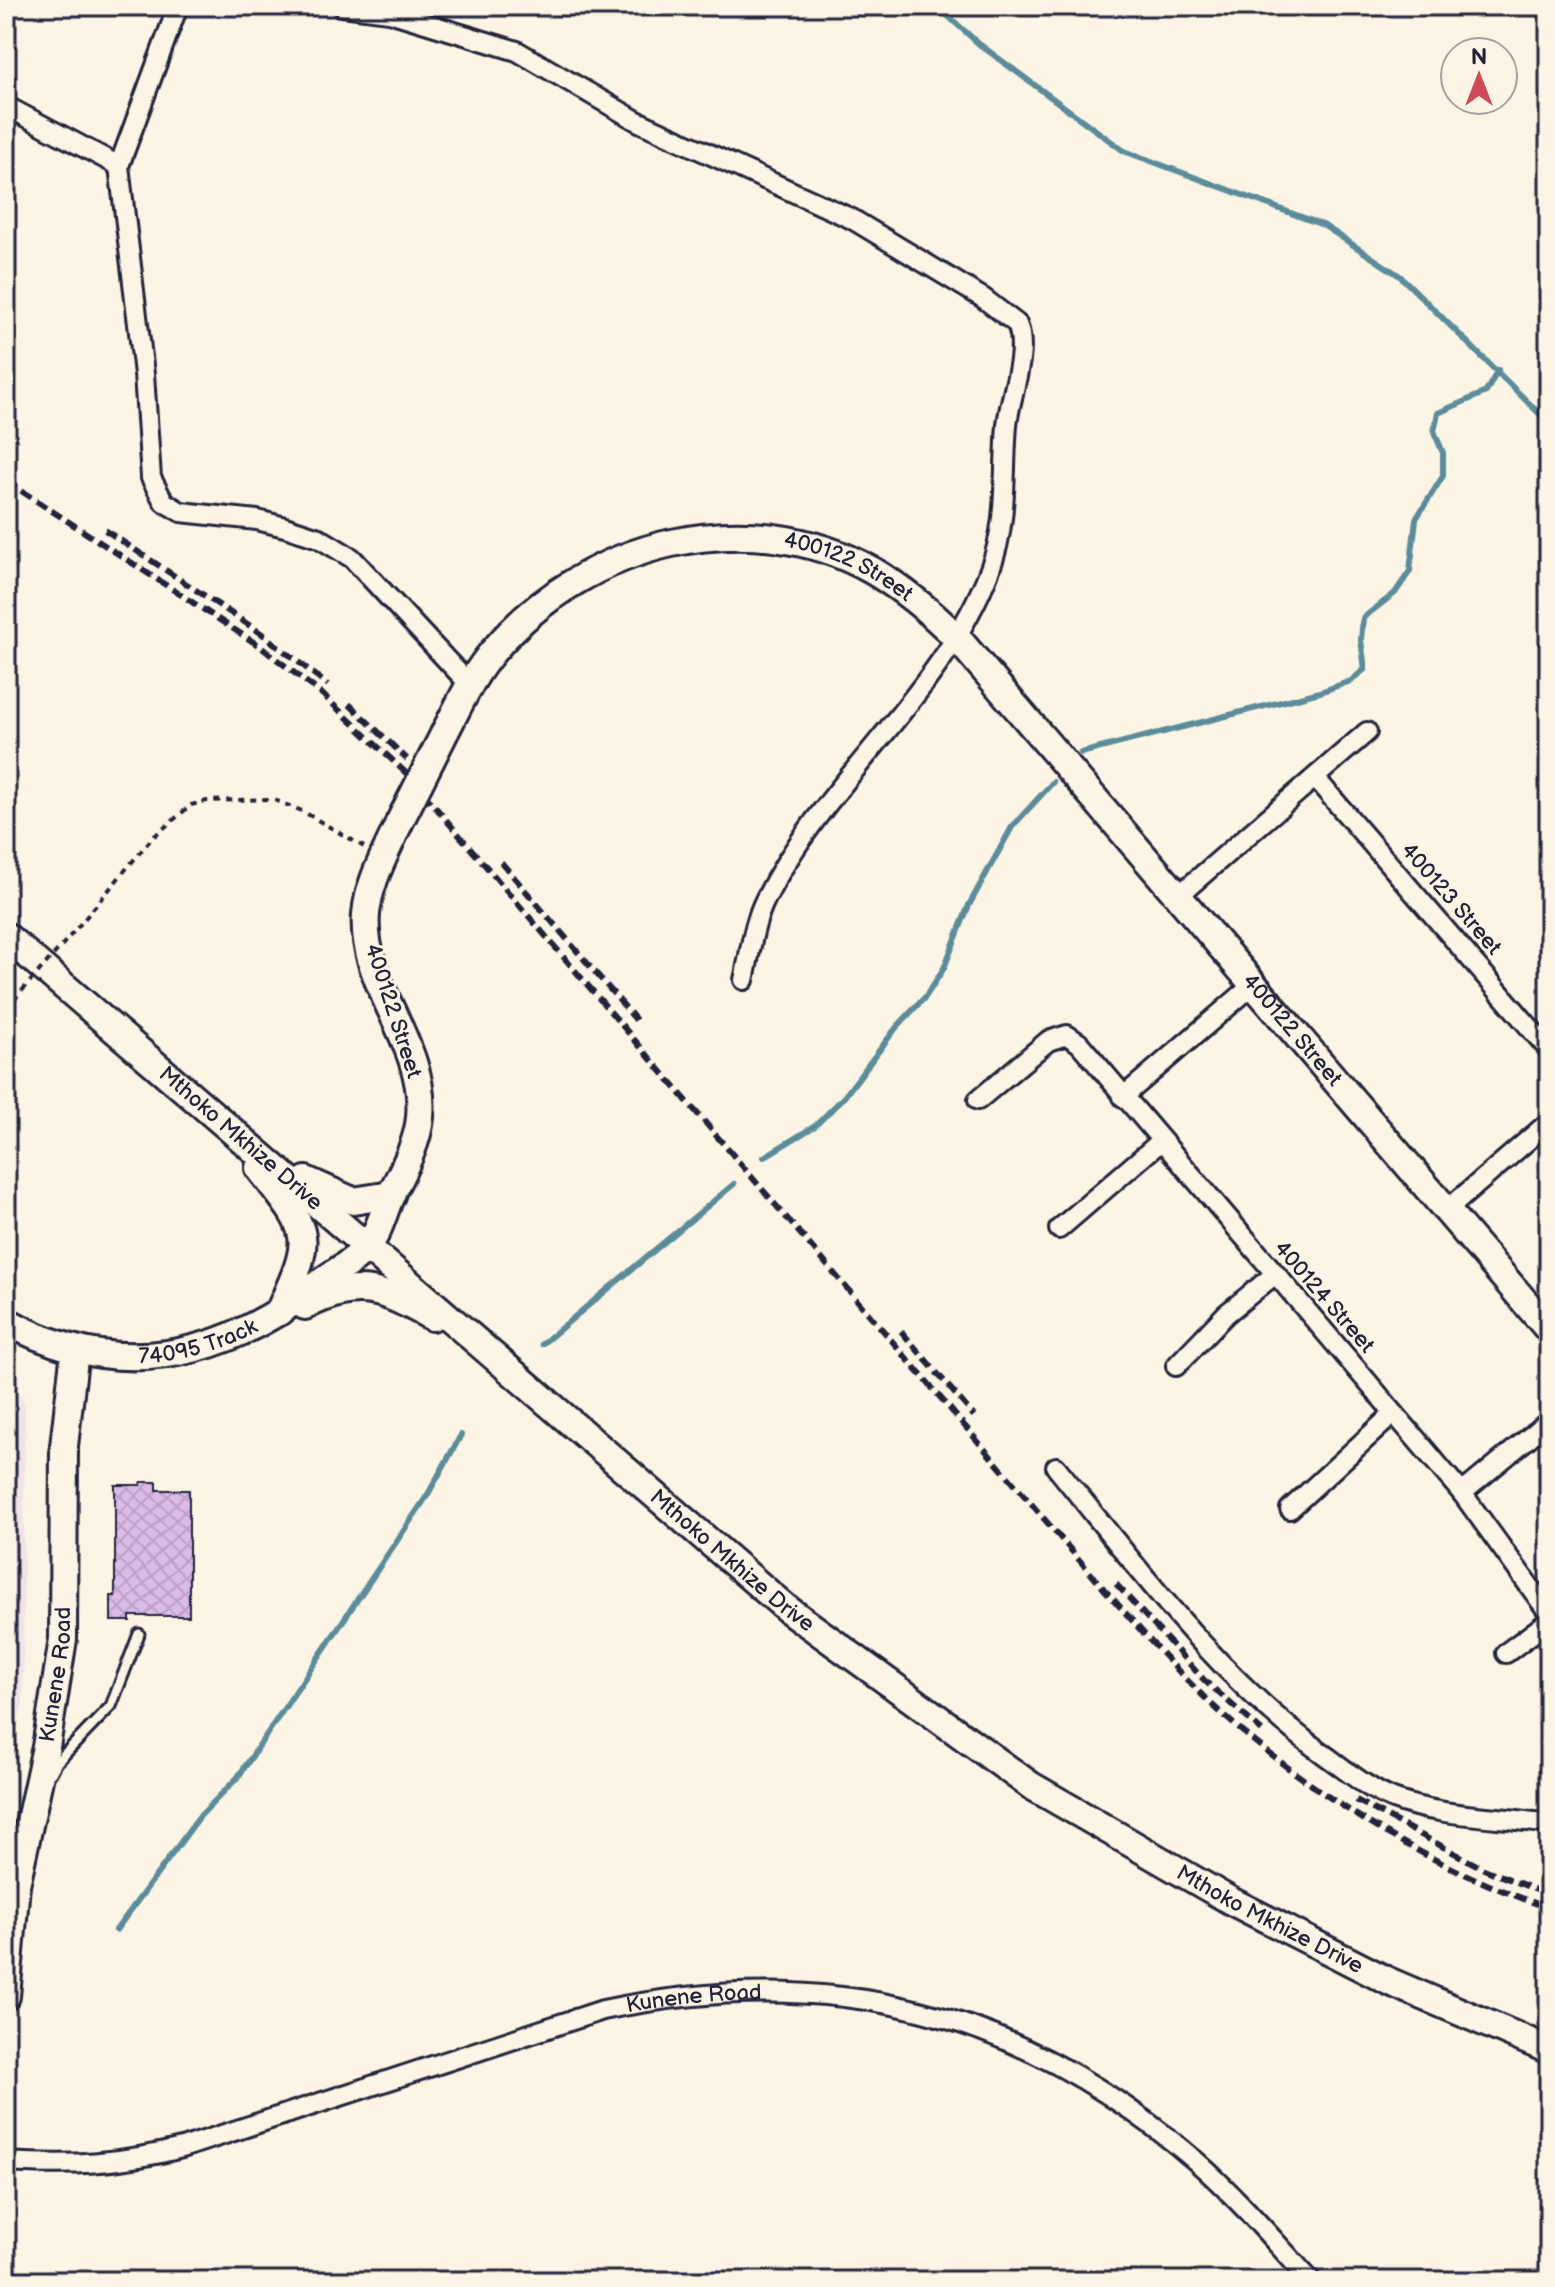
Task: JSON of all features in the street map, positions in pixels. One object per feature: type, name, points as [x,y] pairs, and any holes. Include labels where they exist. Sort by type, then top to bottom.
[{"type":"street","points":[[178,6],[119,166],[144,374],[151,478],[156,493],[181,512],[257,520],[285,527],[319,538],[352,558],[469,684]]},
{"type":"street","points":[[342,6],[389,12],[517,51],[637,121],[852,219],[983,298],[1017,324],[1021,347],[1010,397],[1002,528],[992,566],[958,639],[853,770],[791,856],[765,900],[744,980]]},
{"type":"street","points":[[6,106],[119,166]]},
{"type":"street","name":"400122 Street","points":[[368,1246],[414,1143],[420,1118],[415,1063],[375,969],[368,938],[369,894],[399,823],[469,684],[504,639],[558,590],[601,565],[679,540],[767,539],[834,554],[871,570],[908,593],[958,639],[1549,1330]]},
{"type":"street","points":[[1178,896],[1367,732]]},
{"type":"street","name":"400123 Street","points":[[1316,779],[1549,1050]]},
{"type":"street","name":"Mthoko Mkhize Drive","points":[[6,936],[786,1608],[1030,1785],[1257,1915],[1388,1981],[1549,2050]]},
{"type":"street","points":[[1123,1097],[1253,985]]},
{"type":"street","name":"400124 Street","points":[[978,1100],[1048,1041],[1060,1035],[1073,1038],[1462,1493],[1549,1613]]},
{"type":"street","points":[[219,1118],[291,1208],[305,1234],[300,1265],[279,1312]]},
{"type":"street","points":[[1447,1210],[1549,1122]]},
{"type":"street","points":[[1059,1229],[1160,1142]]},
{"type":"street","points":[[270,1162],[353,1201],[391,1195]]},
{"type":"street","name":"74095 Track","points":[[6,1321],[38,1339],[111,1356],[160,1355],[217,1344],[246,1332],[279,1312],[368,1246]]},
{"type":"street","points":[[1176,1366],[1226,1314],[1274,1275]]},
{"type":"street","points":[[246,1332],[329,1295],[365,1288],[396,1298],[474,1340]]},
{"type":"street","name":"Kunene Road","points":[[6,1996],[7,1938],[29,1815],[46,1747],[63,1639],[64,1446],[75,1350]]},
{"type":"street","points":[[1290,1509],[1393,1414]]},
{"type":"street","points":[[1462,1493],[1549,1421]]},
{"type":"street","points":[[1056,1467],[1133,1567],[1192,1634],[1278,1718],[1346,1770],[1379,1793],[1412,1805],[1549,1824]]},
{"type":"street","points":[[1506,1653],[1549,1621]]},
{"type":"street","name":"Kunene Road","points":[[6,2162],[96,2165],[138,2159],[182,2148],[603,2010],[666,1997],[732,1990],[793,1990],[905,2006],[962,2023],[1027,2049],[1088,2082],[1145,2120],[1199,2164],[1311,2281]]},
{"type":"lane","points":[[29,1815],[57,1762],[111,1706],[139,1634]]},
{"type":"path","points":[[6,1009],[152,838],[191,805],[207,801],[272,799],[287,804],[383,858]]},
{"type":"shaded area","points":[[6,1374],[25,1404],[23,1702],[6,1772]]},
{"type":"building","points":[[141,1482],[157,1482],[157,1490],[189,1490],[189,1616],[130,1616],[130,1621],[111,1621],[111,1596],[115,1596],[115,1485],[141,1485]]},
{"type":"waterway","points":[[937,6],[979,44],[1124,151],[1323,225],[1400,276],[1549,423]]},
{"type":"waterway","points":[[1081,753],[1320,692],[1351,681],[1365,669],[1361,640],[1363,618],[1395,593],[1410,571],[1416,519],[1443,476],[1443,453],[1434,431],[1438,413],[1486,392],[1498,370]]},
{"type":"waterway","points":[[764,1157],[815,1126],[844,1097],[896,1028],[926,996],[944,968],[969,905],[1012,827],[1053,782]]},
{"type":"waterway","points":[[542,1344],[734,1184]]},
{"type":"waterway","points":[[116,1930],[200,1816],[238,1777],[427,1496],[461,1435]]},
{"type":"railway","points":[[6,481],[258,645],[322,694],[407,774],[1105,1590],[1218,1710],[1307,1782],[1384,1832],[1465,1874],[1549,1908]]},
{"type":"railway","points":[[105,530],[261,633],[328,685]]},
{"type":"railway","points":[[349,704],[407,759]]},
{"type":"railway","points":[[501,862],[636,1020]]},
{"type":"railway","points":[[901,1331],[974,1416]]},
{"type":"railway","points":[[1116,1584],[1205,1681],[1262,1731]]},
{"type":"railway","points":[[1356,1800],[1484,1869],[1549,1895]]}]
